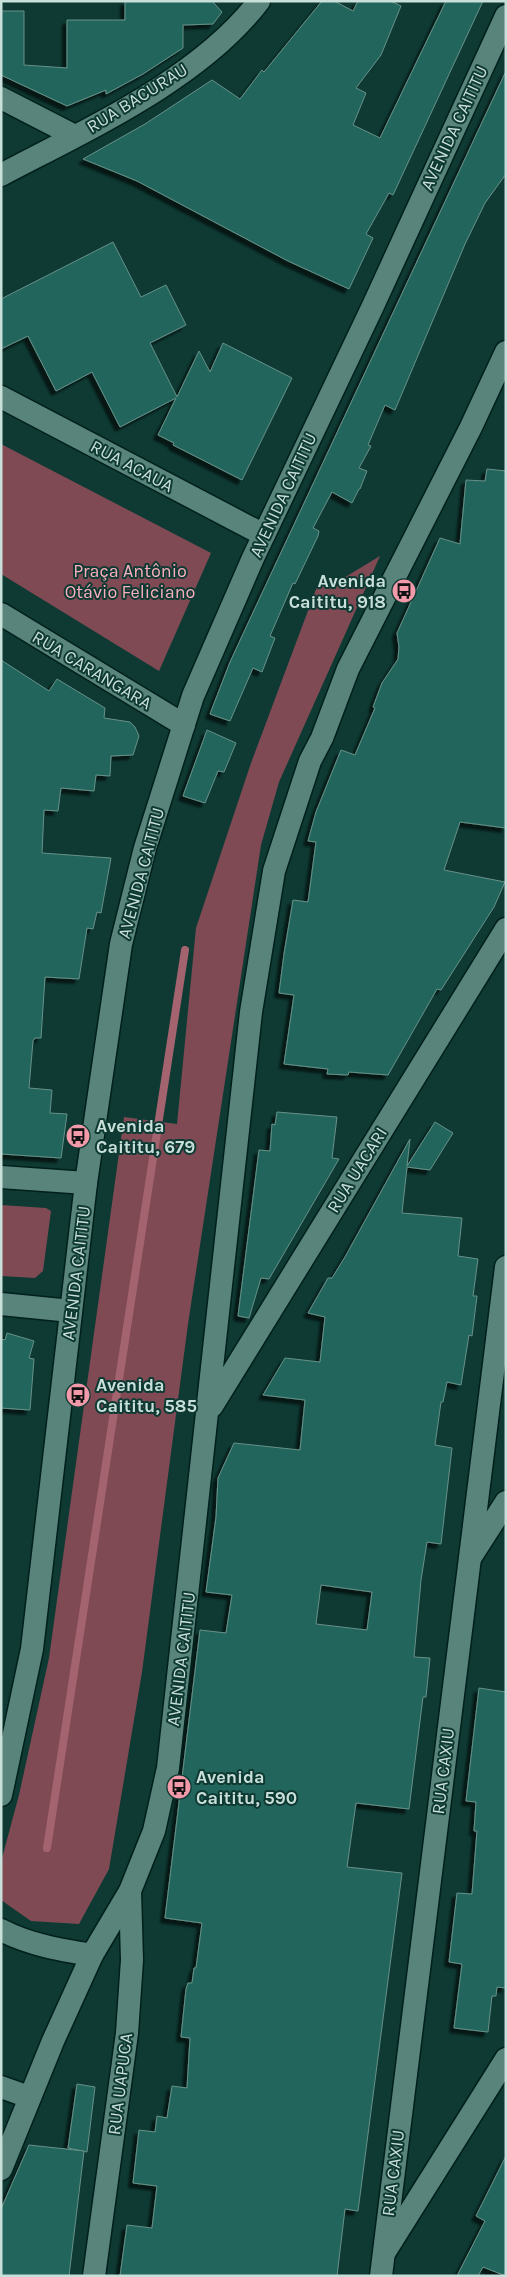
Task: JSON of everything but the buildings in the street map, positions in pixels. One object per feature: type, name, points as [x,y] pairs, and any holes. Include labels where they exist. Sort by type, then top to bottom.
[{"type":"street","name":"RUA BACURAU","points":[[1,175],[126,109],[203,56],[247,16],[259,1]]},
{"type":"street","name":"AVENIDA CAITITU","points":[[1,1795],[32,1649],[86,1183],[121,944],[145,848],[193,696],[264,535],[372,308],[506,16]]},
{"type":"street","points":[[1,98],[75,136]]},
{"type":"street","name":"AVENIDA CAITITU","points":[[1,2169],[29,2097],[92,1955],[130,1891],[154,1831],[168,1768],[252,1012],[274,871],[310,760],[322,738],[348,669],[471,427],[506,352]]},
{"type":"street","name":"RUA ACAUA","points":[[1,397],[264,535]]},
{"type":"street","name":"RUA CARANGARA","points":[[1,614],[184,725]]},
{"type":"street","name":"RUA UACARI","points":[[208,1411],[506,929]]},
{"type":"street","points":[[1,1177],[86,1183]]},
{"type":"street","name":"RUA CAXIU","points":[[379,2269],[506,1267]]},
{"type":"street","points":[[1,1304],[71,1311]]},
{"type":"street","points":[[469,1560],[506,1502]]},
{"type":"street","name":"RUA UAPUCA","points":[[94,2276],[127,2033],[132,1960],[130,1891]]},
{"type":"street","points":[[1,1930],[20,1940],[55,1949],[92,1955]]},
{"type":"street","points":[[379,2269],[506,2059]]},
{"type":"street","points":[[1,2087],[29,2097]]},
{"type":"green space","name":"Praça Antônio Otávio Feliciano","points":[[1,444],[211,553],[159,671],[1,574]]},
{"type":"green space","points":[[380,556],[279,782],[261,845],[188,1324],[142,1672],[109,1869],[79,1924],[31,1921],[1,1900],[1,1862],[19,1795],[49,1658],[124,1117],[177,1124],[196,928],[251,763],[318,584],[337,582]]},
{"type":"green space","points":[[1,1205],[46,1208],[51,1211],[43,1271],[35,1278],[1,1276]]},
{"type":"waterway","points":[[47,1848],[185,950]]},
{"type":"place","name":"Avenida Caititu, 918","points":[[404,591]]},
{"type":"place","name":"Avenida Caititu, 679","points":[[78,1136]]},
{"type":"place","name":"Avenida Caititu, 585","points":[[78,1395]]},
{"type":"place","name":"Avenida Caititu, 590","points":[[179,1787]]}]
